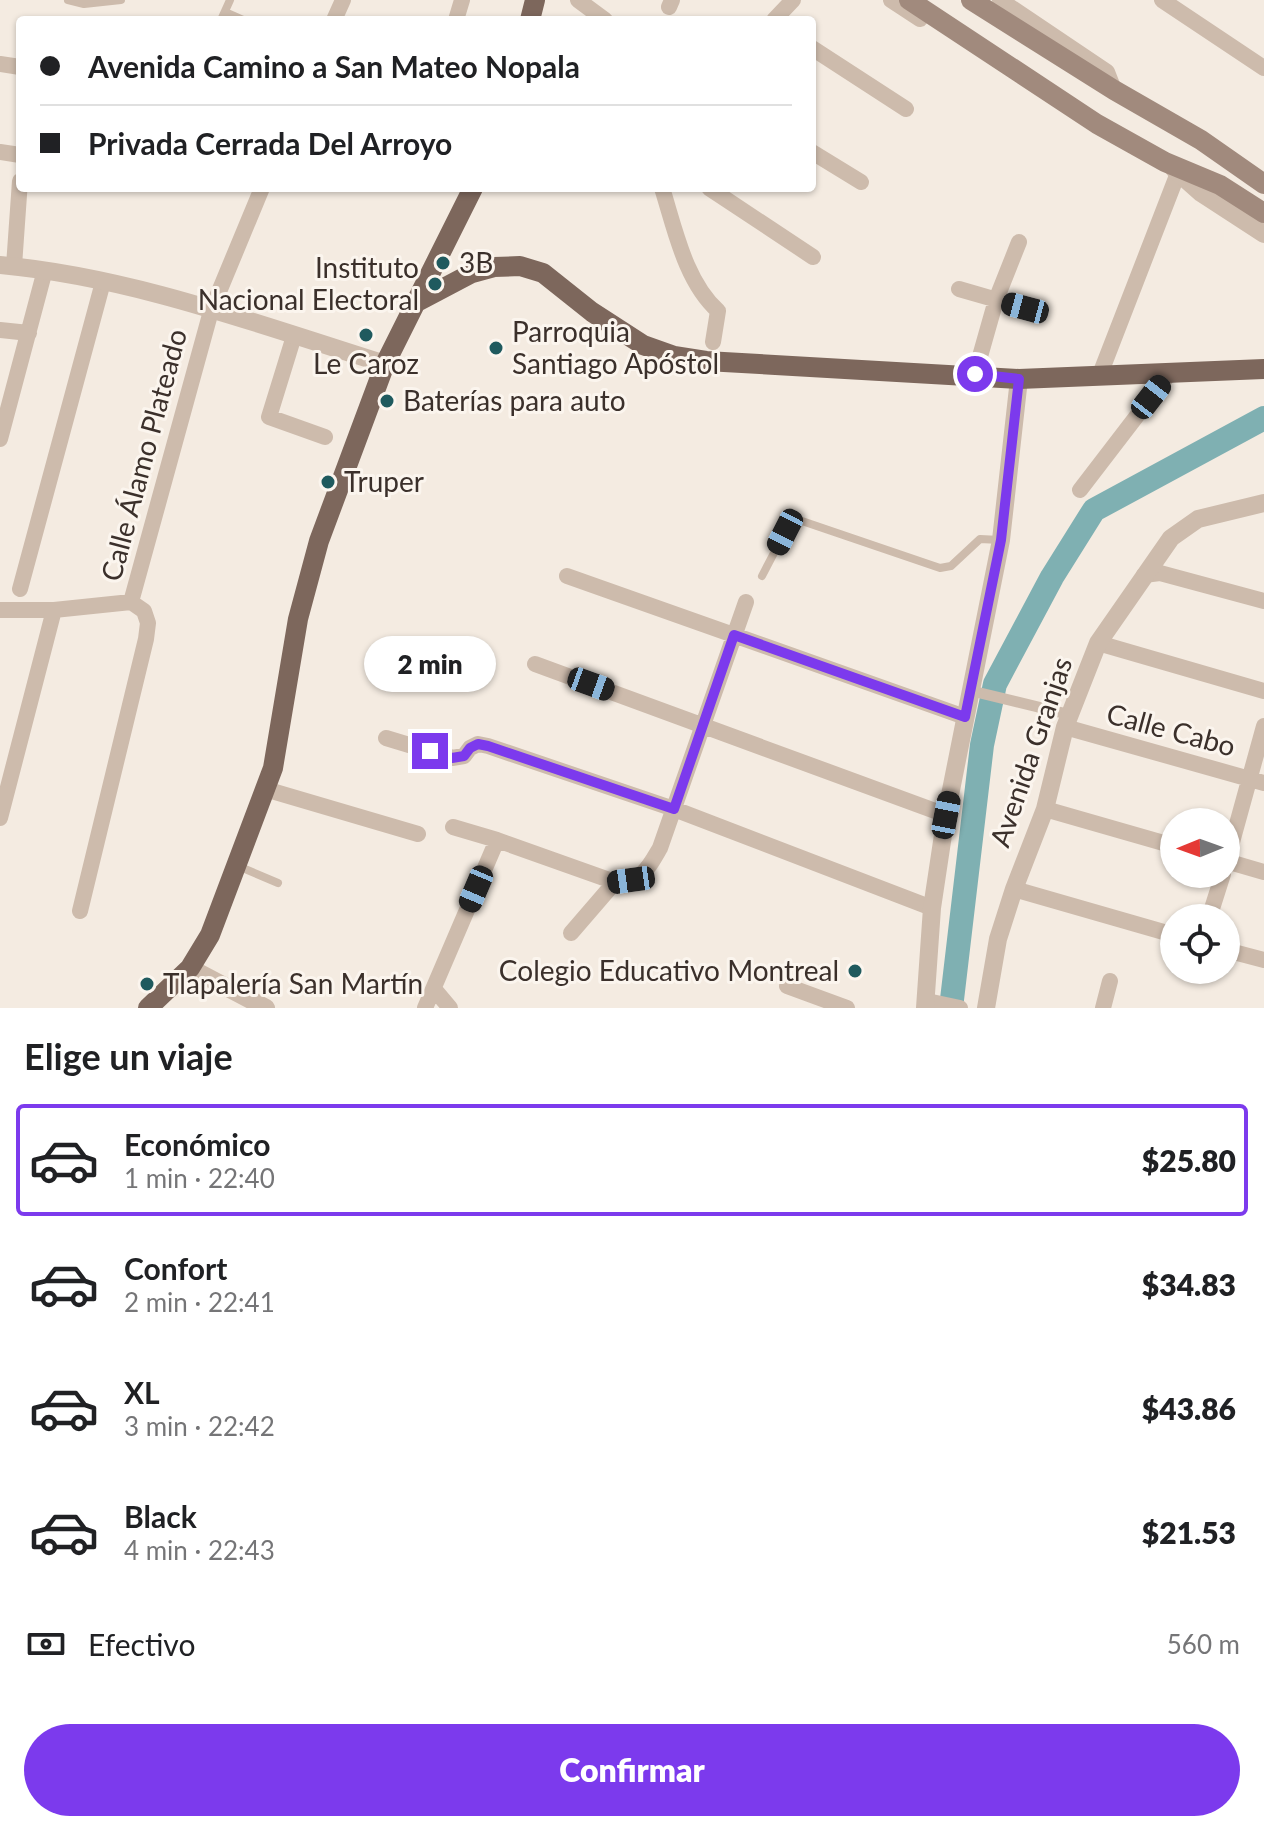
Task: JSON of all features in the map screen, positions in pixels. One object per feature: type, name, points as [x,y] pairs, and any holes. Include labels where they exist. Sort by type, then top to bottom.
[{"type":"main road","points":[[909,0],[1097,124],[1172,167],[1220,185],[1264,213]]},
{"type":"main road","points":[[971,0],[1114,90],[1201,140],[1264,184]]},
{"type":"main road","points":[[148,1008],[190,968],[210,935],[273,768],[298,619],[319,541],[385,364],[471,192]]},
{"type":"main road","points":[[417,302],[472,273],[494,267],[520,266],[543,273],[592,312],[643,345],[674,356],[706,361],[975,374],[1019,379],[1264,369]]},
{"type":"street","points":[[578,0],[600,16]]},
{"type":"street","points":[[778,16],[793,0]]},
{"type":"street","points":[[891,0],[1076,120],[1097,124]]},
{"type":"street","points":[[1000,0],[1107,72],[1114,90]]},
{"type":"street","points":[[1162,0],[1264,68]]},
{"type":"street","points":[[816,51],[906,109]]},
{"type":"street","points":[[1201,140],[1264,170]]},
{"type":"street","points":[[816,154],[861,182]]},
{"type":"street","points":[[1099,377],[1172,167],[1201,193],[1264,234]]},
{"type":"street","points":[[18,192],[7,266],[103,282],[385,364]]},
{"type":"street","name":"Calle Álamo Plateado","points":[[131,602],[211,311],[260,192]]},
{"type":"street","points":[[663,192],[685,260],[704,299],[725,311],[713,342]]},
{"type":"street","points":[[715,192],[813,257]]},
{"type":"street","points":[[975,374],[996,300],[1019,242]]},
{"type":"street","points":[[0,439],[45,270]]},
{"type":"street","points":[[20,589],[103,282]]},
{"type":"street","points":[[959,289],[1025,308]]},
{"type":"street","points":[[0,330],[29,333]]},
{"type":"street","points":[[294,336],[269,417],[325,437]]},
{"type":"street","points":[[1080,490],[1169,374]]},
{"type":"street","points":[[960,1008],[930,1004],[932,908],[965,717],[976,692],[1001,540],[1019,379]]},
{"type":"street","name":"Avenida Granjas","points":[[986,1008],[998,939],[1045,809],[1068,721],[1098,643],[1171,538],[1198,519],[1264,503]]},
{"type":"street","points":[[1144,575],[1160,573],[1264,601]]},
{"type":"street","points":[[567,576],[965,717]]},
{"type":"street","points":[[0,610],[54,610],[131,602],[144,611],[148,623],[80,911]]},
{"type":"street","points":[[453,827],[615,882],[645,874],[660,848],[746,602]]},
{"type":"street","points":[[0,818],[54,610]]},
{"type":"street","points":[[1098,643],[1264,691]]},
{"type":"street","points":[[535,664],[946,815]]},
{"type":"street","points":[[976,692],[998,696],[1068,721]]},
{"type":"street","name":"Calle Cabo","points":[[1068,721],[1256,781]]},
{"type":"street","points":[[1240,824],[1256,781],[1264,726]]},
{"type":"street","points":[[386,738],[452,758],[464,756],[478,744],[488,746],[674,809],[932,908]]},
{"type":"street","points":[[265,789],[418,834]]},
{"type":"street","points":[[1045,809],[1160,842]]},
{"type":"street","points":[[425,1008],[497,840]]},
{"type":"street","points":[[1240,866],[1264,872]]},
{"type":"street","points":[[571,933],[615,882]]},
{"type":"street","points":[[1014,889],[1160,931]]},
{"type":"street","points":[[1240,954],[1264,960]]},
{"type":"street","points":[[190,968],[266,1008]]},
{"type":"street","points":[[1103,1008],[1110,981]]},
{"type":"street","points":[[787,986],[847,1008]]},
{"type":"street","points":[[434,989],[450,1008]]},
{"type":"lane","points":[[68,0],[71,3],[121,0]]},
{"type":"lane","points":[[223,16],[230,0]]},
{"type":"lane","points":[[762,576],[785,532],[799,520],[940,568],[951,566],[980,539],[1001,540]]},
{"type":"lane","points":[[237,866],[278,883]]},
{"type":"waterway","points":[[951,1008],[982,745],[995,684],[1052,577],[1094,510],[1264,418]]},
{"type":"place","name":"3B","points":[[443,263]]},
{"type":"place","name":"Instituto Nacional Electoral","points":[[435,284]]},
{"type":"place","name":"Le Caroz","points":[[366,335]]},
{"type":"place","name":"Parroquia Santiago Apóstol","points":[[496,348]]},
{"type":"place","name":"Baterías para auto","points":[[387,401]]},
{"type":"place","name":"Truper","points":[[328,482]]},
{"type":"place","name":"Colegio Educativo Montreal","points":[[855,971]]},
{"type":"place","name":"Tlapalería San Martín","points":[[147,984]]},
{"type":"route","points":[[430,751],[452,758],[464,756],[478,744],[488,746],[674,809],[734,635],[965,717],[1001,540],[1019,379],[975,374]]}]
